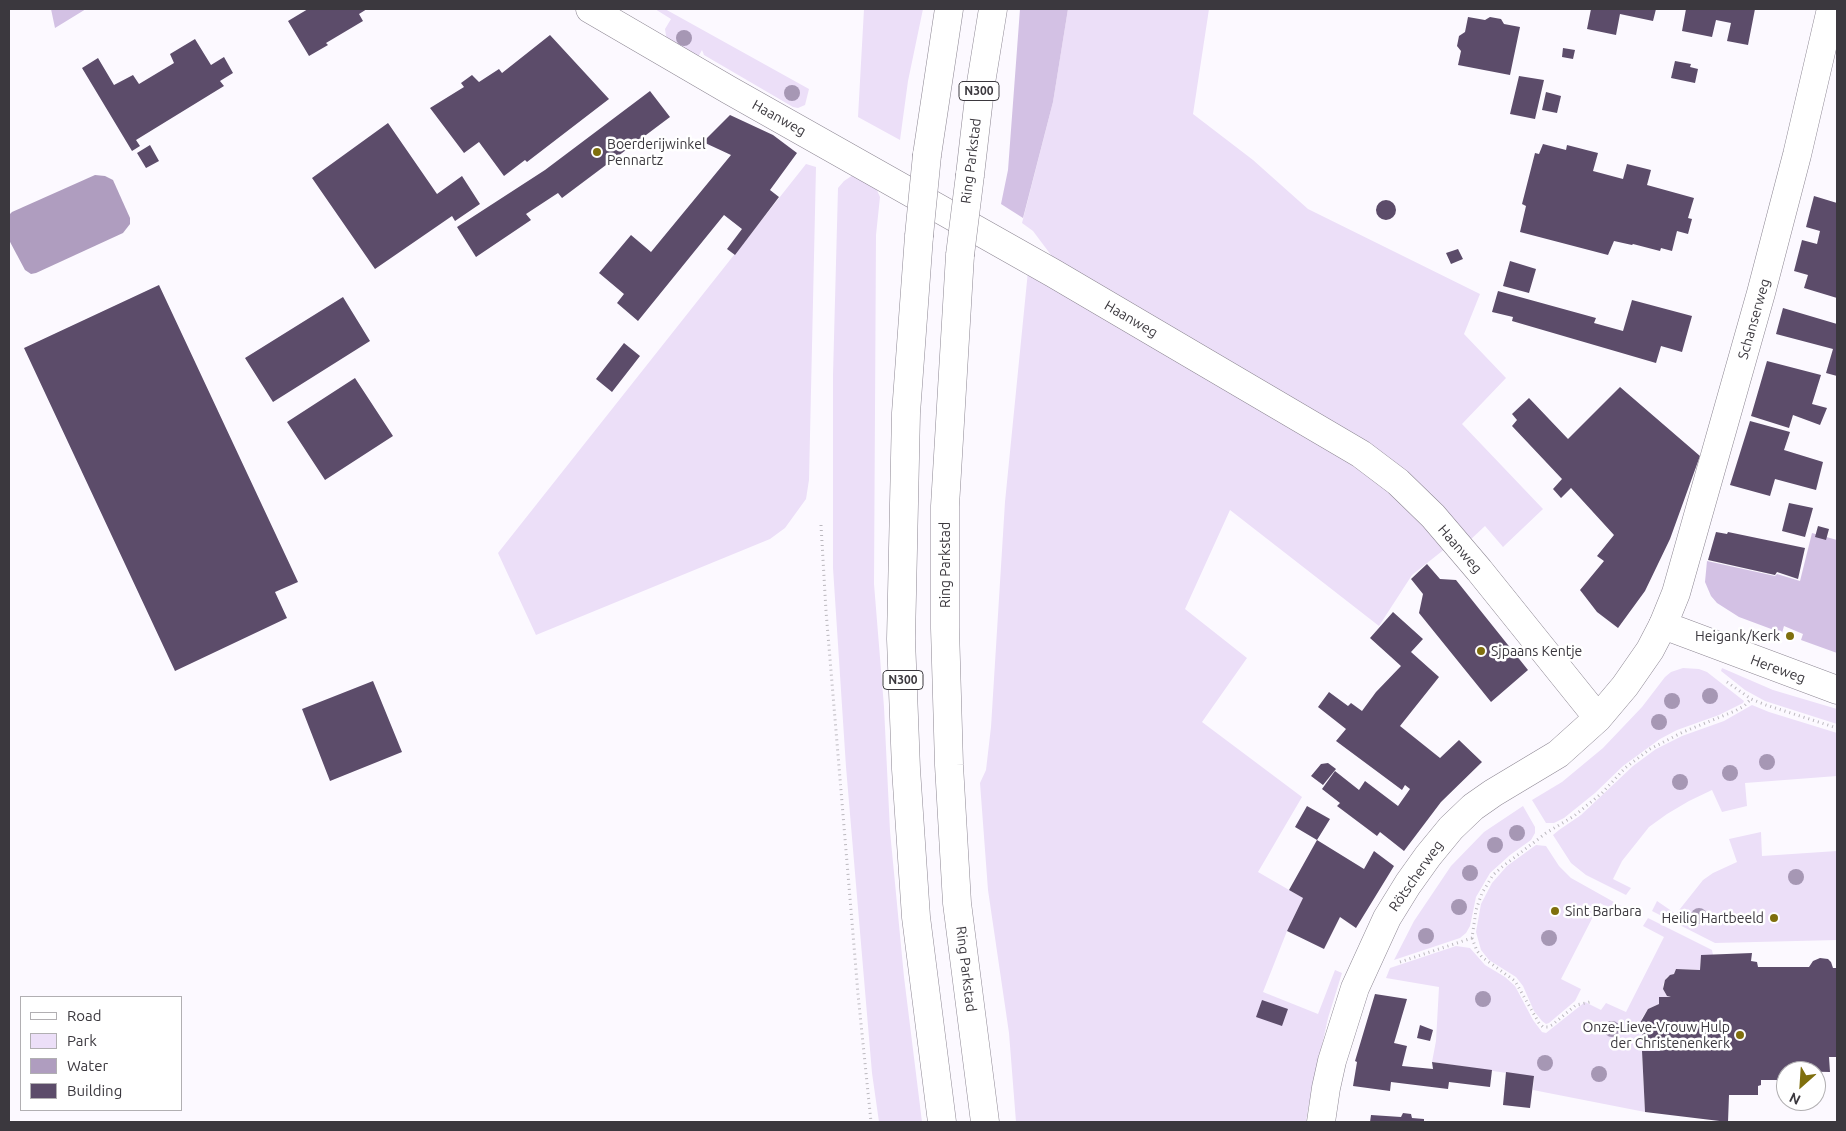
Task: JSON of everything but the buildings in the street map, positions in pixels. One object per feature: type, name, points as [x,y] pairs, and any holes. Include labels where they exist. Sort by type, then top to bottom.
[{"type":"main road","name":"Haanweg","points":[[590,9],[729,90],[1053,273],[1361,454],[1398,482],[1432,516],[1479,570],[1598,718]]},
{"type":"main road","name":"N300","points":[[942,1122],[916,917],[906,769],[901,639],[906,413],[919,236],[927,155],[949,9]]},
{"type":"main road","name":"Ring Parkstad","points":[[985,1122],[957,904],[944,628],[946,497],[960,255],[980,89],[993,9]]},
{"type":"main road","name":"Schanserweg","points":[[1663,625],[1676,592],[1761,293],[1797,155],[1831,9]]},
{"type":"main road","name":"Rötscherweg","points":[[1321,1122],[1326,1088],[1338,1039],[1355,988],[1387,918],[1408,884],[1451,828],[1473,807],[1558,754],[1598,718],[1625,686],[1650,650],[1663,625]]},
{"type":"main road","name":"Hereweg","points":[[1663,625],[1837,690]]},
{"type":"path","points":[[822,525],[827,630],[856,974],[871,1122]]},
{"type":"path","points":[[1590,1002],[1576,1005],[1552,1025],[1548,1027],[1543,1026],[1531,1010],[1515,981],[1482,957],[1477,950],[1472,938],[1476,910],[1482,893],[1493,875],[1502,867],[1546,833],[1574,816],[1626,768],[1650,749],[1683,732],[1736,712],[1751,699]]},
{"type":"path","points":[[1370,954],[1392,964],[1472,938]]},
{"type":"green space","points":[[655,9],[665,9],[809,89],[805,105],[798,108],[793,107],[704,55],[702,50],[697,59],[667,42],[665,29],[671,19]]},
{"type":"green space","points":[[864,9],[923,9],[908,81],[900,140],[858,117]]},
{"type":"green space","points":[[1068,9],[1209,9],[1193,114],[1253,160],[1308,209],[1480,294],[1464,334],[1506,378],[1462,424],[1543,509],[1503,547],[1485,526],[1469,541],[1057,263],[1033,231],[1022,223],[1053,102]]},
{"type":"green space","points":[[806,164],[816,167],[809,480],[806,499],[785,528],[770,539],[536,635],[498,553]]},
{"type":"green space","points":[[853,175],[876,188],[880,197],[876,235],[874,584],[884,707],[890,831],[904,977],[922,1122],[879,1122],[872,1073],[846,767],[833,568],[833,375],[838,188]]},
{"type":"green space","points":[[1028,271],[1343,456],[1391,491],[1446,548],[1412,575],[1379,626],[1230,510],[1185,609],[1247,658],[1202,722],[1302,797],[1258,872],[1303,898],[1287,931],[1263,992],[1318,1014],[1335,970],[1342,973],[1328,1018],[1306,1122],[1016,1122],[1009,1033],[988,890],[980,783],[986,770],[991,727],[1005,502]]},
{"type":"green space","points":[[1683,668],[1699,669],[1707,672],[1744,701],[1743,703],[1660,739],[1623,766],[1595,793],[1564,818],[1554,823],[1546,823],[1532,800],[1562,782],[1603,748],[1642,707],[1665,677],[1671,672]]},
{"type":"green space","points":[[1722,668],[1773,690],[1837,709],[1837,724],[1765,701],[1745,690],[1721,671]]},
{"type":"green space","points":[[1752,705],[1837,733],[1837,776],[1745,783],[1747,806],[1722,812],[1712,790],[1689,801],[1649,827],[1622,861],[1613,879],[1631,888],[1626,895],[1586,875],[1571,863],[1553,835],[1581,815],[1633,766],[1656,749],[1682,736],[1724,721]]},
{"type":"green space","points":[[1523,806],[1535,827],[1535,833],[1531,840],[1490,873],[1476,897],[1470,926],[1466,933],[1460,938],[1394,960],[1414,921],[1451,866],[1484,832]]},
{"type":"green space","points":[[1761,832],[1762,856],[1837,851],[1837,940],[1715,943],[1652,911],[1657,901],[1676,914],[1703,880],[1713,873],[1737,862],[1729,839]]},
{"type":"green space","points":[[1536,845],[1546,846],[1559,866],[1571,878],[1621,906],[1618,913],[1600,903],[1561,979],[1581,989],[1575,1001],[1546,1024],[1534,1011],[1523,986],[1516,977],[1489,960],[1481,950],[1476,932],[1481,904],[1492,883],[1507,866]]},
{"type":"green space","points":[[1648,918],[1712,950],[1713,955],[1701,955],[1700,970],[1676,969],[1674,974],[1667,977],[1663,985],[1667,996],[1671,997],[1659,997],[1659,1004],[1648,1009],[1642,1018],[1640,1028],[1643,1038],[1647,1043],[1661,1051],[1642,1052],[1645,1112],[1533,1090],[1534,1077],[1432,1062],[1436,1041],[1439,987],[1386,978],[1390,968],[1456,946],[1470,948],[1485,965],[1505,977],[1515,986],[1533,1020],[1542,1032],[1546,1033],[1585,1002],[1601,1010],[1606,1003],[1626,1012],[1664,937],[1643,926]]},
{"type":"shaded area","points":[[51,9],[86,9],[55,28]]},
{"type":"shaded area","points":[[1020,9],[1068,9],[1053,102],[1023,218],[1001,204],[1008,170]]},
{"type":"shaded area","points":[[1812,533],[1837,540],[1837,653],[1801,640],[1803,634],[1784,626],[1782,633],[1739,617],[1717,603],[1711,596],[1705,582],[1707,561],[1775,576],[1777,574],[1800,581]]},
{"type":"water","points":[[95,175],[105,176],[113,180],[130,218],[130,224],[123,233],[36,273],[31,274],[25,270],[9,240],[9,215]]},
{"type":"place","name":"Boerderijwinkel Pennartz","points":[[597,152]]},
{"type":"place","name":"Heigank/Kerk","points":[[1790,636]]},
{"type":"place","name":"Sjpaans Kentje","points":[[1481,651]]},
{"type":"place","name":"Sint Barbara","points":[[1555,911]]},
{"type":"place","name":"Heilig Hartbeeld","points":[[1774,918]]},
{"type":"place","name":"Onze-Lieve-Vrouw Hulp der Christenenkerk","points":[[1740,1035]]}]
